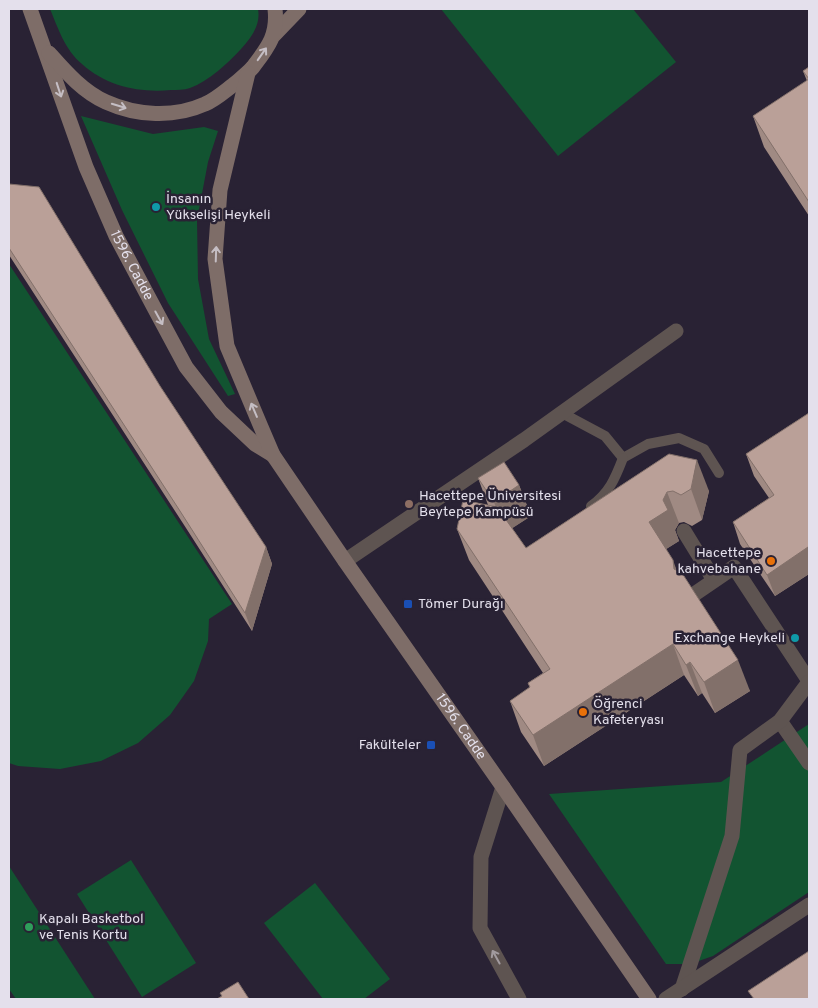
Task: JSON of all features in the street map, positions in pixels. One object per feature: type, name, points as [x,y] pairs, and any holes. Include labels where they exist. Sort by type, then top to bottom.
[{"type":"street","name":"1596. Cadde","points":[[30,9],[86,167],[116,236],[186,367],[221,412],[255,444],[274,455]]},
{"type":"street","name":"1596. Cadde","points":[[41,44],[70,77],[90,93],[106,102],[140,112],[161,114],[180,112],[206,104],[248,73],[274,35],[276,9]]},
{"type":"street","points":[[274,35],[299,9]]},
{"type":"street","name":"1596. Cadde","points":[[248,73],[220,190],[215,260],[227,346],[274,455],[345,561],[504,787],[649,999]]},
{"type":"street","points":[[345,561],[562,413],[676,331]]},
{"type":"street","points":[[684,530],[714,580]]},
{"type":"street","points":[[682,989],[732,836],[740,750],[780,721],[809,681],[803,659],[734,566],[693,595]]},
{"type":"street","points":[[780,721],[809,763]]},
{"type":"street","points":[[504,787],[481,857],[480,928],[519,999]]},
{"type":"street","points":[[666,999],[809,905]]},
{"type":"lane","points":[[562,413],[605,436],[623,458]]},
{"type":"lane","points":[[585,510],[600,499],[614,482],[623,458],[648,444],[679,438],[704,449],[719,473]]},
{"type":"green space","points":[[50,9],[258,9],[259,15],[257,26],[248,40],[211,77],[188,89],[159,91],[135,89],[112,83],[91,72],[71,52]]},
{"type":"green space","points":[[441,9],[633,9],[676,62],[558,156]]},
{"type":"green space","points":[[81,116],[153,134],[204,127],[218,131],[208,162],[197,220],[198,279],[209,339],[235,394],[228,396],[168,303],[122,210]]},
{"type":"green space","points":[[9,264],[232,604],[209,619],[208,641],[194,681],[170,715],[138,743],[101,761],[60,769],[18,766],[9,763]]},
{"type":"green space","points":[[809,724],[809,892],[713,956],[690,964],[666,964],[549,794],[721,782]]},
{"type":"green space","points":[[131,860],[196,963],[142,997],[77,894]]},
{"type":"green space","name":"Kapalı Basketbol ve Tenis Kortu","points":[[9,866],[95,999],[16,999],[9,989]]},
{"type":"green space","points":[[315,883],[390,979],[364,999],[323,999],[264,923]]},
{"type":"building","points":[[809,67],[809,79],[803,71]]},
{"type":"building","points":[[809,79],[809,202],[753,116]]},
{"type":"building","points":[[9,184],[39,187],[160,386],[266,547],[245,613],[9,248]]},
{"type":"building","points":[[809,413],[809,549],[808,547],[767,575],[733,522],[774,495],[746,454]]},
{"type":"building","points":[[669,454],[697,460],[691,489],[681,495],[673,491],[667,492],[663,500],[668,510],[649,522],[673,560],[674,569],[682,573],[738,660],[704,682],[690,662],[686,665],[673,644],[533,735],[510,701],[530,687],[528,683],[550,669],[457,529],[463,500],[497,507],[526,548]]},
{"type":"building","points":[[504,462],[519,485],[494,502],[478,478]]},
{"type":"building","points":[[809,951],[809,999],[754,999],[748,991]]},
{"type":"building","points":[[238,982],[249,999],[217,999],[222,996],[220,993]]},
{"type":"place","name":"İnsanın Yükselişi Heykeli","points":[[156,207]]},
{"type":"place","name":"Hacettepe Üniversitesi Beytepe Kampüsü","points":[[409,504]]},
{"type":"place","name":"Hacettepe kahvebahane","points":[[771,561]]},
{"type":"place","name":"Tömer Durağı","points":[[408,604]]},
{"type":"place","name":"Exchange Heykeli","points":[[795,638]]},
{"type":"place","name":"Öğrenci Kafeteryası","points":[[583,712]]},
{"type":"place","name":"Fakülteler","points":[[431,745]]},
{"type":"place","name":"Kapalı Basketbol ve Tenis Kortu","points":[[29,927]]}]
